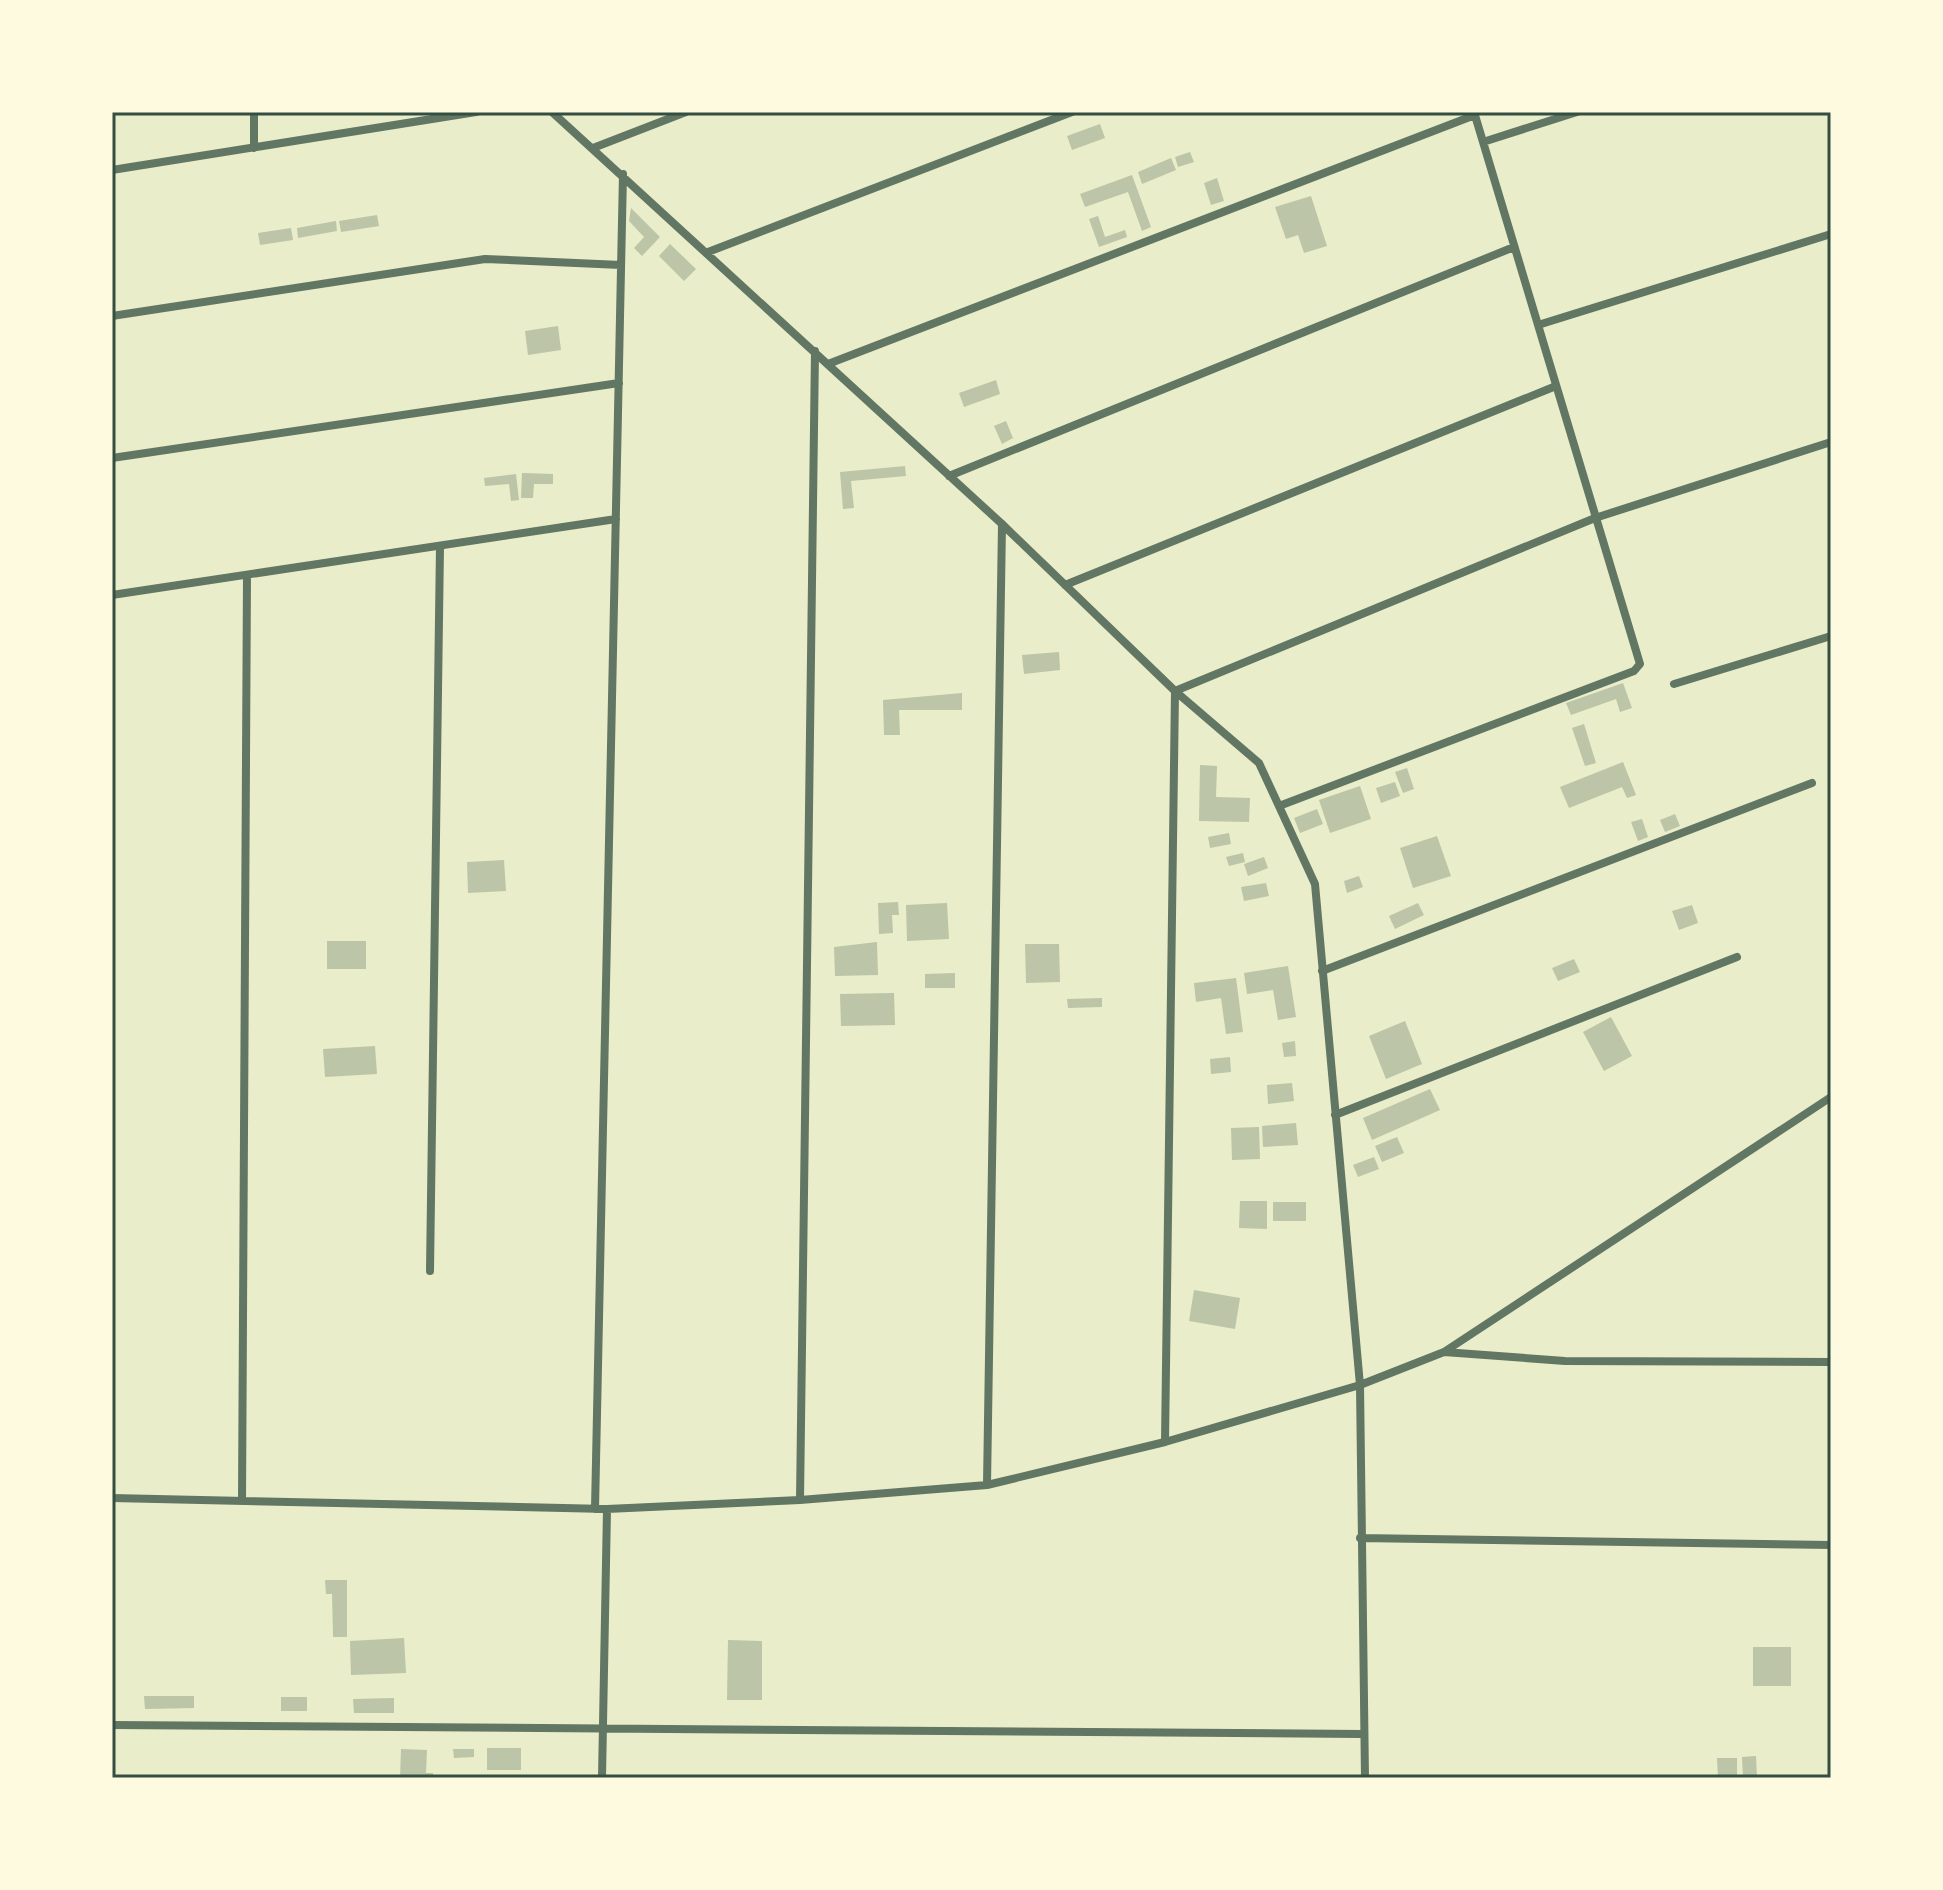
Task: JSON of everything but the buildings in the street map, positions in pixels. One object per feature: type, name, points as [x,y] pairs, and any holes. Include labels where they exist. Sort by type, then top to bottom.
[{"type":"street","points":[[254,112],[254,148]]},
{"type":"street","points":[[112,170],[476,112]]},
{"type":"street","points":[[552,112],[1002,524],[1175,691],[1259,763],[1315,884],[1360,1385],[1362,1734],[1365,1778]]},
{"type":"street","points":[[593,148],[686,112]]},
{"type":"street","points":[[708,252],[1072,112]]},
{"type":"street","points":[[1483,142],[1577,112]]},
{"type":"street","points":[[828,364],[1475,113],[1640,664],[1634,671],[1279,806]]},
{"type":"street","points":[[595,1509],[623,174]]},
{"type":"street","points":[[1538,325],[1831,234]]},
{"type":"street","points":[[949,476],[1514,247]]},
{"type":"street","points":[[112,316],[485,259],[621,265]]},
{"type":"street","points":[[800,1500],[815,351]]},
{"type":"street","points":[[112,458],[619,383]]},
{"type":"street","points":[[1065,585],[1556,386]]},
{"type":"street","points":[[1175,691],[1595,518],[1831,442]]},
{"type":"street","points":[[112,595],[616,519]]},
{"type":"street","points":[[987,1485],[1002,524]]},
{"type":"street","points":[[430,1271],[440,546]]},
{"type":"street","points":[[242,1501],[247,575]]},
{"type":"street","points":[[1674,684],[1831,636]]},
{"type":"street","points":[[1165,1442],[1175,691]]},
{"type":"street","points":[[1322,971],[1812,783]]},
{"type":"street","points":[[1335,1115],[1737,957]]},
{"type":"street","points":[[112,1498],[607,1509],[800,1500],[987,1485],[1165,1442],[1360,1385],[1444,1352],[1831,1097]]},
{"type":"street","points":[[1444,1352],[1565,1361],[1831,1362]]},
{"type":"street","points":[[602,1778],[607,1509]]},
{"type":"street","points":[[1360,1538],[1831,1545]]},
{"type":"street","points":[[112,1725],[1362,1734]]}]
